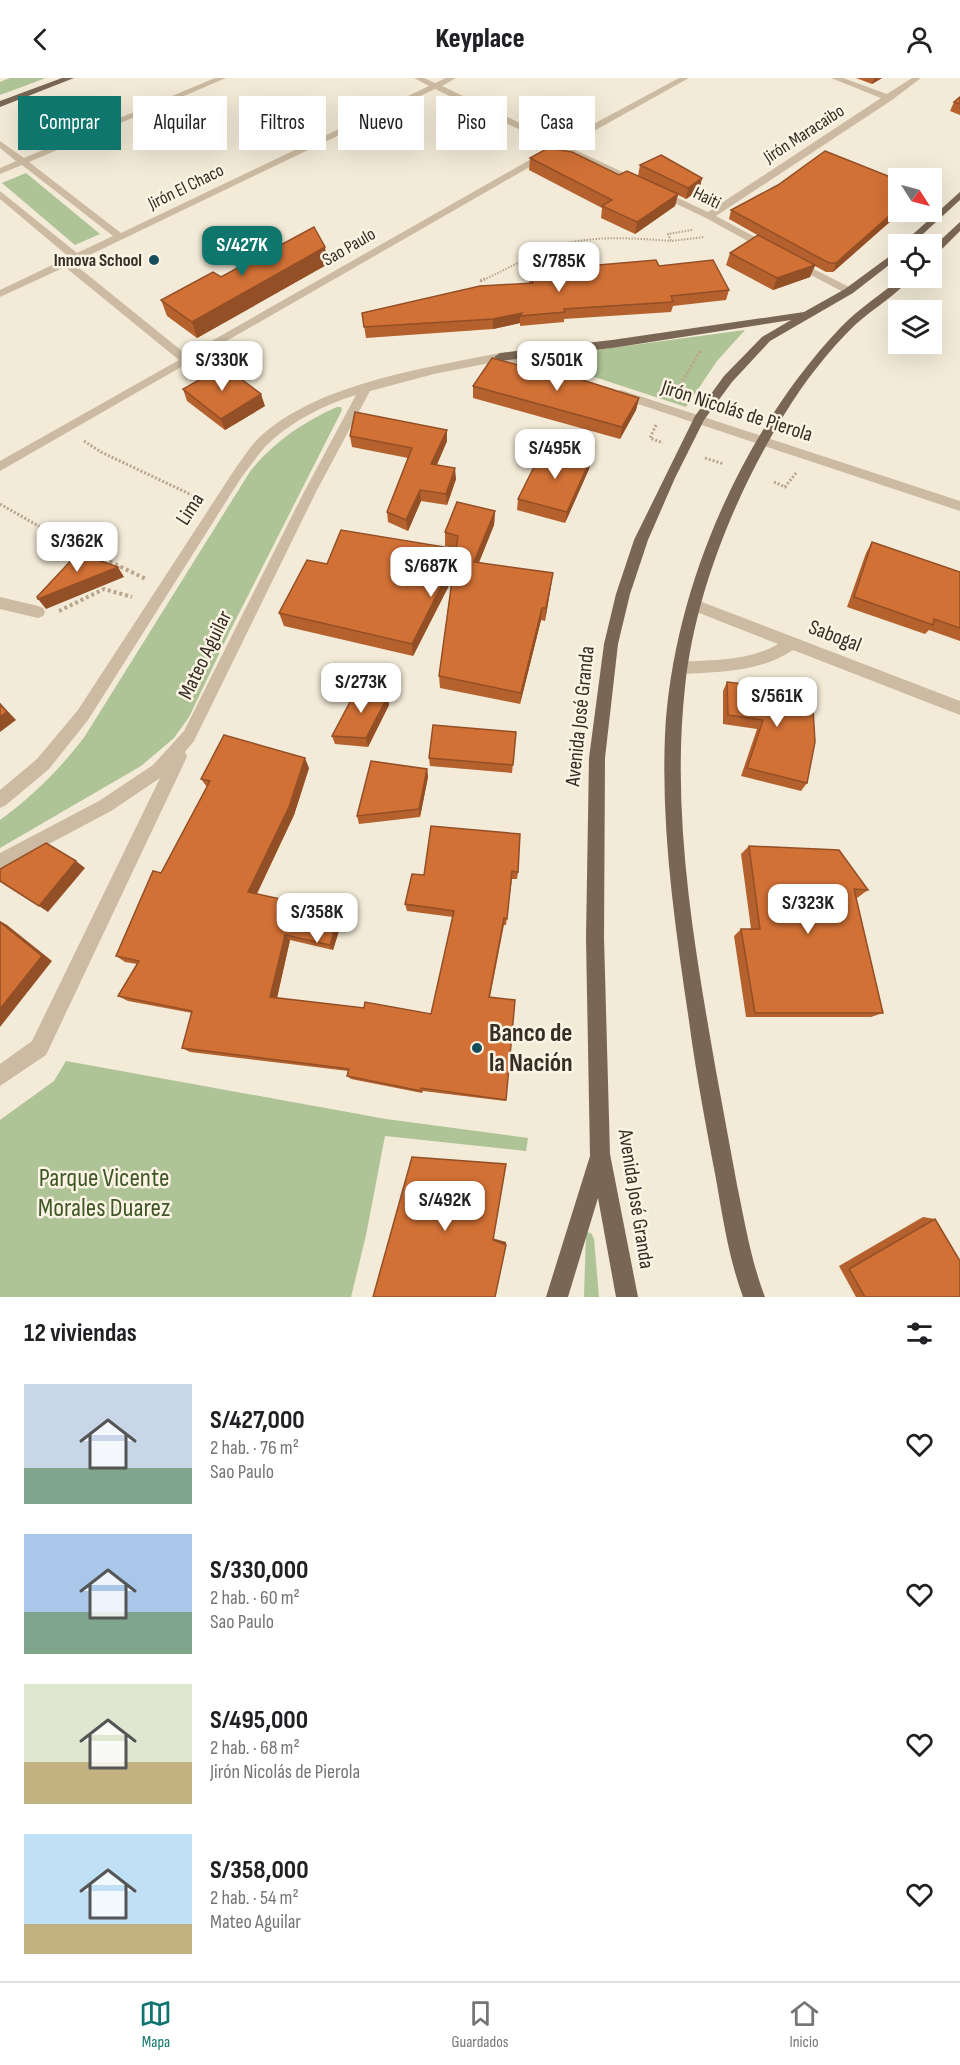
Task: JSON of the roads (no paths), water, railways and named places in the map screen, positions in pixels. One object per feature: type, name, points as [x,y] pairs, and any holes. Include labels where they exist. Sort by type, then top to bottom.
[{"type":"main road","points":[[0,104],[70,78]]},
{"type":"main road","points":[[918,234],[960,195]]},
{"type":"main road","points":[[942,243],[960,225]]},
{"type":"main road","name":"Avenida José Granda","points":[[627,1297],[600,1154],[595,938],[595,804],[602,708],[611,644],[633,562],[653,512],[699,419],[728,379],[766,339],[849,291],[888,261]]},
{"type":"main road","points":[[752,1295],[734,1221],[706,1071],[681,894],[674,817],[674,715],[694,605],[712,549],[762,440],[818,360],[852,322],[894,288]]},
{"type":"main road","points":[[500,357],[612,344],[714,327],[807,315]]},
{"type":"main road","points":[[557,1297],[600,1154]]},
{"type":"street","points":[[0,171],[222,78]]},
{"type":"street","name":"Haiti","points":[[418,78],[519,126]]},
{"type":"street","name":"Jirón El Chaco","points":[[0,294],[452,78]]},
{"type":"street","name":"Sao Paulo","points":[[595,127],[685,78]]},
{"type":"street","points":[[835,78],[889,98]]},
{"type":"street","name":"Jirón Maracaibo","points":[[709,216],[917,78]]},
{"type":"street","points":[[0,144],[120,237]]},
{"type":"street","name":"Sao Paulo","points":[[0,467],[553,150]]},
{"type":"street","name":"Haiti","points":[[569,150],[709,216],[780,254]]},
{"type":"street","points":[[0,194],[70,260],[185,360]]},
{"type":"street","points":[[790,259],[849,291]]},
{"type":"street","points":[[500,357],[587,384]]},
{"type":"street","name":"Lima","points":[[0,800],[43,764],[83,715],[217,507],[260,446],[284,425],[319,404],[434,370],[500,357]]},
{"type":"street","name":"Mateo Aguilar","points":[[0,862],[105,806],[159,770],[189,736],[310,492],[364,389]]},
{"type":"street","name":"Jirón Nicolás de Pierola","points":[[608,390],[663,413],[699,419],[960,507]]},
{"type":"street","points":[[0,603],[38,612]]},
{"type":"street","name":"Sabogal","points":[[694,605],[960,708]]},
{"type":"street","points":[[681,668],[728,666],[772,656],[792,642]]},
{"type":"street","points":[[0,1076],[39,1048],[189,736]]},
{"type":"place","name":"Innova School","points":[[154,260]]},
{"type":"place","name":"Banco de la Nación","points":[[477,1048]]},
{"type":"park label","name":"Parque Vicente Morales Duarez","points":[[104,1193]]}]
